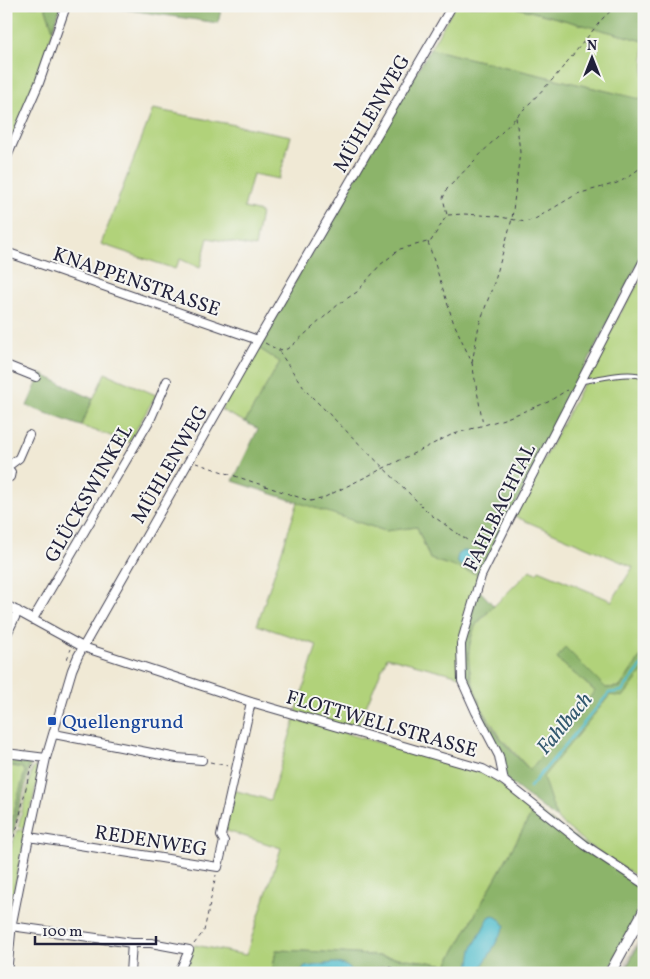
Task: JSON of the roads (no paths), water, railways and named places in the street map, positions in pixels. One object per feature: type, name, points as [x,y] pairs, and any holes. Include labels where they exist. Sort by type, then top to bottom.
[{"type":"street","points":[[6,159],[39,83],[66,6]]},
{"type":"street","name":"MÜHLENWEG","points":[[7,973],[8,942],[29,837],[46,758],[72,670],[83,647],[258,340],[452,6]]},
{"type":"street","name":"KNAPPENSTRASSE","points":[[6,252],[258,340]]},
{"type":"street","name":"FAHLBACHTAL","points":[[504,781],[498,756],[462,680],[461,644],[482,576],[491,557],[644,260]]},
{"type":"street","points":[[6,365],[36,377]]},
{"type":"street","name":"GLÜCKSWINKEL","points":[[33,619],[151,418],[167,381]]},
{"type":"street","points":[[6,480],[11,475],[7,467],[19,458],[29,435]]},
{"type":"street","name":"FLOTTWELLSTRASSE","points":[[6,605],[83,647],[251,702],[483,769],[504,781],[585,845],[644,884]]},
{"type":"street","points":[[6,636],[18,611]]},
{"type":"street","name":"REDENWEG","points":[[29,837],[218,867],[224,841],[220,836],[251,702]]},
{"type":"street","points":[[54,734],[177,758],[202,760]]},
{"type":"street","points":[[6,753],[46,758]]},
{"type":"street","points":[[610,973],[644,911]]},
{"type":"street","points":[[11,926],[132,943],[151,943],[189,950],[179,973]]},
{"type":"street","points":[[130,973],[132,943]]},
{"type":"lane","points":[[580,382],[628,374],[644,377]]},
{"type":"water","points":[[462,551],[468,551],[473,556],[471,565],[462,567],[457,562],[457,556]]},
{"type":"water","points":[[493,915],[502,921],[505,926],[478,972],[469,969],[472,949],[489,917]]},
{"type":"water","points":[[333,963],[345,965],[353,973],[298,973],[305,967]]},
{"type":"waterway","name":"Fahlbach","points":[[530,787],[609,693],[622,691],[644,663]]},
{"type":"place","name":"Quellengrund","points":[[52,721]]}]
